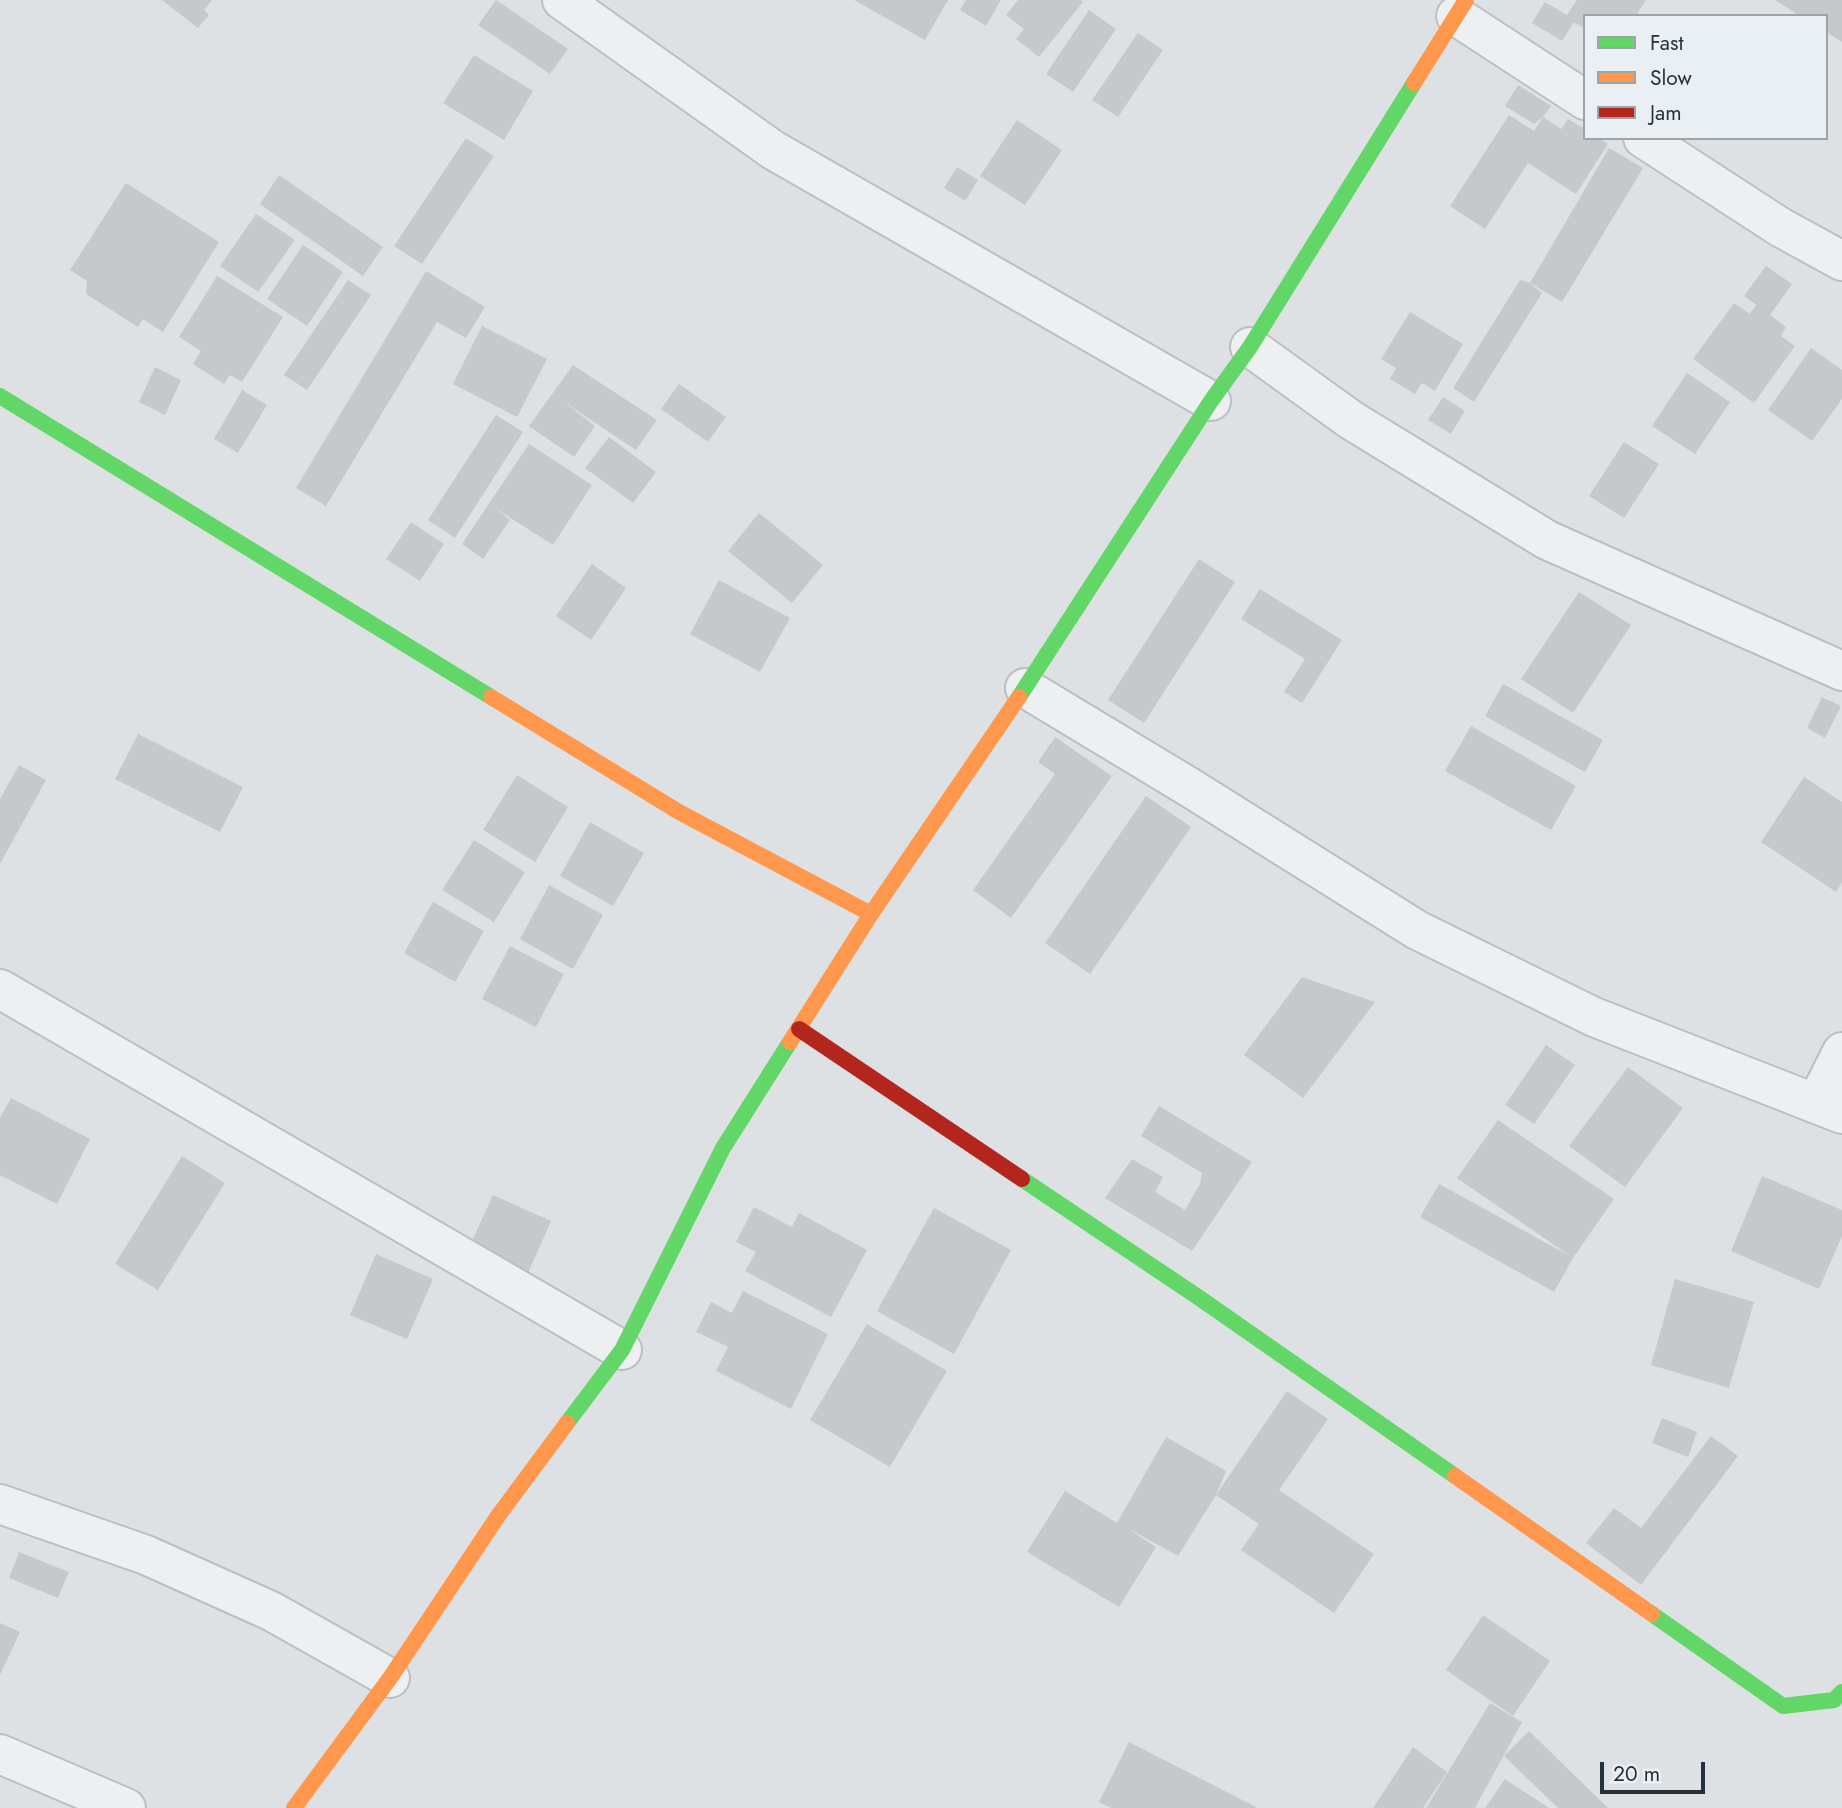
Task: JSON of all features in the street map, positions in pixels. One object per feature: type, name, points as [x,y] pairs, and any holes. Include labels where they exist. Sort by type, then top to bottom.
[{"type":"street","points":[[562,0],[773,150],[1211,401]]},
{"type":"street","points":[[294,1808],[390,1678],[498,1516],[622,1350],[723,1148],[872,914],[1025,688],[1211,401],[1250,347],[1461,8],[1583,99]]},
{"type":"street","points":[[1646,140],[1780,228],[1842,261]]},
{"type":"street","points":[[1250,347],[1351,420],[1547,541],[1842,671]]},
{"type":"street","points":[[0,397],[679,812],[872,914]]},
{"type":"street","points":[[1025,688],[1417,930],[1594,1017],[1829,1109],[1842,1052]]},
{"type":"street","points":[[0,989],[622,1350]]},
{"type":"street","points":[[799,1029],[1232,1321],[1783,1706],[1834,1700],[1842,1692]]},
{"type":"street","points":[[0,1504],[146,1555],[271,1611],[390,1678]]},
{"type":"street","points":[[0,1754],[127,1808]]},
{"type":"building","points":[[162,0],[212,0],[204,10],[209,15],[198,28]]},
{"type":"building","points":[[496,0],[568,49],[550,74],[478,25]]},
{"type":"building","points":[[854,0],[948,0],[925,40]]},
{"type":"building","points":[[966,0],[1001,0],[986,26],[960,10]]},
{"type":"building","points":[[1018,0],[1083,2],[1039,57],[1016,39],[1024,29],[1006,15]]},
{"type":"building","points":[[1577,0],[1646,0],[1637,14],[1583,14],[1583,28],[1574,22],[1562,41],[1532,23],[1545,2],[1567,15]]},
{"type":"building","points":[[1775,0],[1842,0],[1842,42],[1828,33],[1828,14],[1797,14]]},
{"type":"building","points":[[1089,10],[1116,29],[1073,92],[1046,74]]},
{"type":"building","points":[[1138,33],[1163,50],[1118,117],[1092,100]]},
{"type":"building","points":[[474,55],[533,91],[504,140],[443,103]]},
{"type":"building","points":[[1518,85],[1551,106],[1534,124],[1505,106]]},
{"type":"building","points":[[1509,115],[1534,131],[1543,117],[1561,129],[1568,119],[1583,128],[1583,140],[1601,140],[1608,144],[1576,194],[1528,163],[1485,229],[1450,206]]},
{"type":"building","points":[[1017,120],[1062,150],[1025,205],[980,176]]},
{"type":"building","points":[[466,138],[494,156],[422,264],[394,246]]},
{"type":"building","points":[[1609,148],[1643,168],[1562,302],[1530,283]]},
{"type":"building","points":[[957,167],[978,180],[965,201],[944,188]]},
{"type":"building","points":[[279,175],[383,247],[363,276],[260,204]]},
{"type":"building","points":[[126,183],[219,242],[163,332],[143,319],[138,327],[86,294],[87,281],[70,270]]},
{"type":"building","points":[[256,214],[295,240],[258,292],[220,266]]},
{"type":"building","points":[[303,245],[343,272],[307,326],[267,299]]},
{"type":"building","points":[[1766,266],[1792,284],[1770,315],[1786,327],[1781,336],[1795,346],[1754,403],[1693,359],[1734,303],[1750,314],[1756,305],[1744,296]]},
{"type":"building","points":[[426,271],[485,307],[466,338],[437,322],[326,506],[296,488]]},
{"type":"building","points":[[217,276],[283,317],[242,382],[230,375],[224,384],[193,364],[201,351],[179,337]]},
{"type":"building","points":[[348,280],[371,295],[307,390],[284,375]]},
{"type":"building","points":[[1520,280],[1530,283],[1542,293],[1474,402],[1453,388]]},
{"type":"building","points":[[1410,312],[1463,344],[1435,391],[1422,383],[1415,394],[1390,379],[1396,368],[1381,359]]},
{"type":"building","points":[[482,326],[547,359],[517,417],[453,384]]},
{"type":"building","points":[[1811,348],[1842,370],[1842,399],[1812,441],[1768,410]]},
{"type":"building","points":[[573,365],[657,420],[636,450],[564,402],[595,426],[574,457],[529,426]]},
{"type":"building","points":[[155,367],[181,380],[165,415],[139,402]]},
{"type":"building","points":[[1687,373],[1730,402],[1695,454],[1652,426]]},
{"type":"building","points":[[679,384],[726,417],[708,442],[661,409]]},
{"type":"building","points":[[242,390],[267,405],[238,453],[214,439]]},
{"type":"building","points":[[1443,397],[1465,411],[1451,434],[1428,420]]},
{"type":"building","points":[[496,415],[523,432],[455,538],[428,520]]},
{"type":"building","points":[[609,437],[656,472],[633,503],[585,468]]},
{"type":"building","points":[[1624,442],[1659,464],[1624,518],[1589,496]]},
{"type":"building","points":[[529,444],[592,485],[553,545],[495,508],[510,520],[483,559],[462,544]]},
{"type":"building","points":[[759,513],[823,565],[792,603],[728,551]]},
{"type":"building","points":[[411,522],[444,544],[420,581],[386,559]]},
{"type":"building","points":[[1199,559],[1235,582],[1144,723],[1108,700]]},
{"type":"building","points":[[592,564],[626,588],[591,640],[556,616]]},
{"type":"building","points":[[719,580],[790,618],[760,672],[690,634]]},
{"type":"building","points":[[1260,589],[1342,640],[1302,703],[1284,692],[1305,659],[1241,619]]},
{"type":"building","points":[[1579,592],[1631,625],[1573,713],[1521,679]]},
{"type":"building","points":[[1503,684],[1603,740],[1585,772],[1485,716]]},
{"type":"building","points":[[1822,697],[1841,706],[1825,738],[1807,728]]},
{"type":"building","points":[[1471,726],[1576,786],[1551,830],[1445,771]]},
{"type":"building","points":[[138,734],[243,787],[220,832],[115,779]]},
{"type":"building","points":[[1055,737],[1112,776],[1011,918],[973,890],[1055,774],[1038,762]]},
{"type":"building","points":[[19,765],[46,780],[0,864],[0,799]]},
{"type":"building","points":[[517,775],[568,807],[535,862],[483,830]]},
{"type":"building","points":[[1804,777],[1842,802],[1842,882],[1836,892],[1761,842]]},
{"type":"building","points":[[1146,796],[1191,827],[1090,974],[1045,943]]},
{"type":"building","points":[[590,822],[644,853],[613,906],[560,876]]},
{"type":"building","points":[[474,840],[525,872],[494,922],[442,890]]},
{"type":"building","points":[[549,885],[603,915],[573,969],[520,939]]},
{"type":"building","points":[[433,902],[484,931],[455,982],[404,953]]},
{"type":"building","points":[[510,946],[564,974],[536,1027],[482,999]]},
{"type":"building","points":[[1302,977],[1375,1002],[1303,1098],[1244,1055]]},
{"type":"building","points":[[1546,1045],[1575,1065],[1534,1124],[1505,1105]]},
{"type":"building","points":[[1628,1067],[1683,1108],[1625,1187],[1569,1146]]},
{"type":"building","points":[[11,1098],[90,1139],[57,1204],[0,1175],[0,1118]]},
{"type":"building","points":[[1159,1106],[1252,1162],[1192,1251],[1105,1198],[1132,1159],[1163,1177],[1155,1192],[1185,1210],[1200,1184],[1202,1173],[1141,1136]]},
{"type":"building","points":[[1498,1120],[1614,1199],[1573,1258],[1554,1292],[1420,1217],[1439,1184],[1570,1256],[1457,1178]]},
{"type":"building","points":[[182,1156],[225,1183],[158,1290],[115,1264]]},
{"type":"building","points":[[1762,1176],[1842,1210],[1842,1236],[1819,1289],[1731,1251]]},
{"type":"building","points":[[493,1195],[551,1221],[524,1282],[465,1256]]},
{"type":"building","points":[[754,1207],[792,1227],[799,1213],[867,1250],[831,1317],[745,1271],[756,1252],[736,1242]]},
{"type":"building","points":[[934,1208],[1011,1250],[954,1354],[877,1311]]},
{"type":"building","points":[[376,1254],[433,1279],[407,1339],[350,1315]]},
{"type":"building","points":[[1675,1279],[1754,1302],[1729,1388],[1651,1365]]},
{"type":"building","points":[[743,1291],[828,1334],[791,1409],[716,1371],[728,1347],[696,1332],[711,1302],[732,1313]]},
{"type":"building","points":[[867,1324],[947,1371],[890,1467],[810,1420]]},
{"type":"building","points":[[1287,1391],[1328,1419],[1279,1490],[1374,1554],[1334,1613],[1241,1550],[1259,1524],[1216,1495]]},
{"type":"building","points":[[1662,1418],[1697,1432],[1688,1457],[1652,1443]]},
{"type":"building","points":[[1711,1436],[1738,1456],[1641,1585],[1586,1543],[1614,1508],[1641,1528]]},
{"type":"building","points":[[1166,1437],[1226,1471],[1216,1495],[1178,1556],[1127,1528],[1156,1547],[1119,1607],[1027,1552],[1065,1491],[1117,1523]]},
{"type":"building","points":[[19,1552],[69,1572],[58,1598],[9,1578]]},
{"type":"building","points":[[1483,1615],[1550,1661],[1513,1716],[1446,1670]]},
{"type":"building","points":[[0,1623],[20,1632],[0,1675]]},
{"type":"building","points":[[1490,1703],[1522,1722],[1475,1808],[1426,1808]]},
{"type":"building","points":[[1529,1731],[1608,1808],[1558,1808],[1504,1756]]},
{"type":"building","points":[[1129,1742],[1258,1808],[1111,1808],[1099,1802]]},
{"type":"building","points":[[1413,1747],[1447,1772],[1423,1808],[1373,1808]]},
{"type":"building","points":[[1505,1779],[1549,1808],[1485,1808]]},
{"type":"traffic: fast","points":[[1019,697],[1211,401],[1250,347],[1414,83]]},
{"type":"traffic: fast","points":[[0,396],[491,697]]},
{"type":"traffic: fast","points":[[567,1423],[622,1350],[723,1148],[790,1042]]},
{"type":"traffic: fast","points":[[1022,1179],[1198,1297],[1455,1476]]},
{"type":"traffic: fast","points":[[1652,1614],[1783,1706],[1834,1700],[1842,1692]]},
{"type":"traffic: slow","points":[[1414,83],[1466,0]]},
{"type":"traffic: slow","points":[[491,697],[679,812],[871,914]]},
{"type":"traffic: slow","points":[[790,1042],[871,914],[1019,697]]},
{"type":"traffic: slow","points":[[294,1808],[390,1678],[498,1516],[567,1423]]},
{"type":"traffic: slow","points":[[1455,1476],[1652,1614]]},
{"type":"traffic: jam","points":[[799,1029],[1022,1179]]}]
